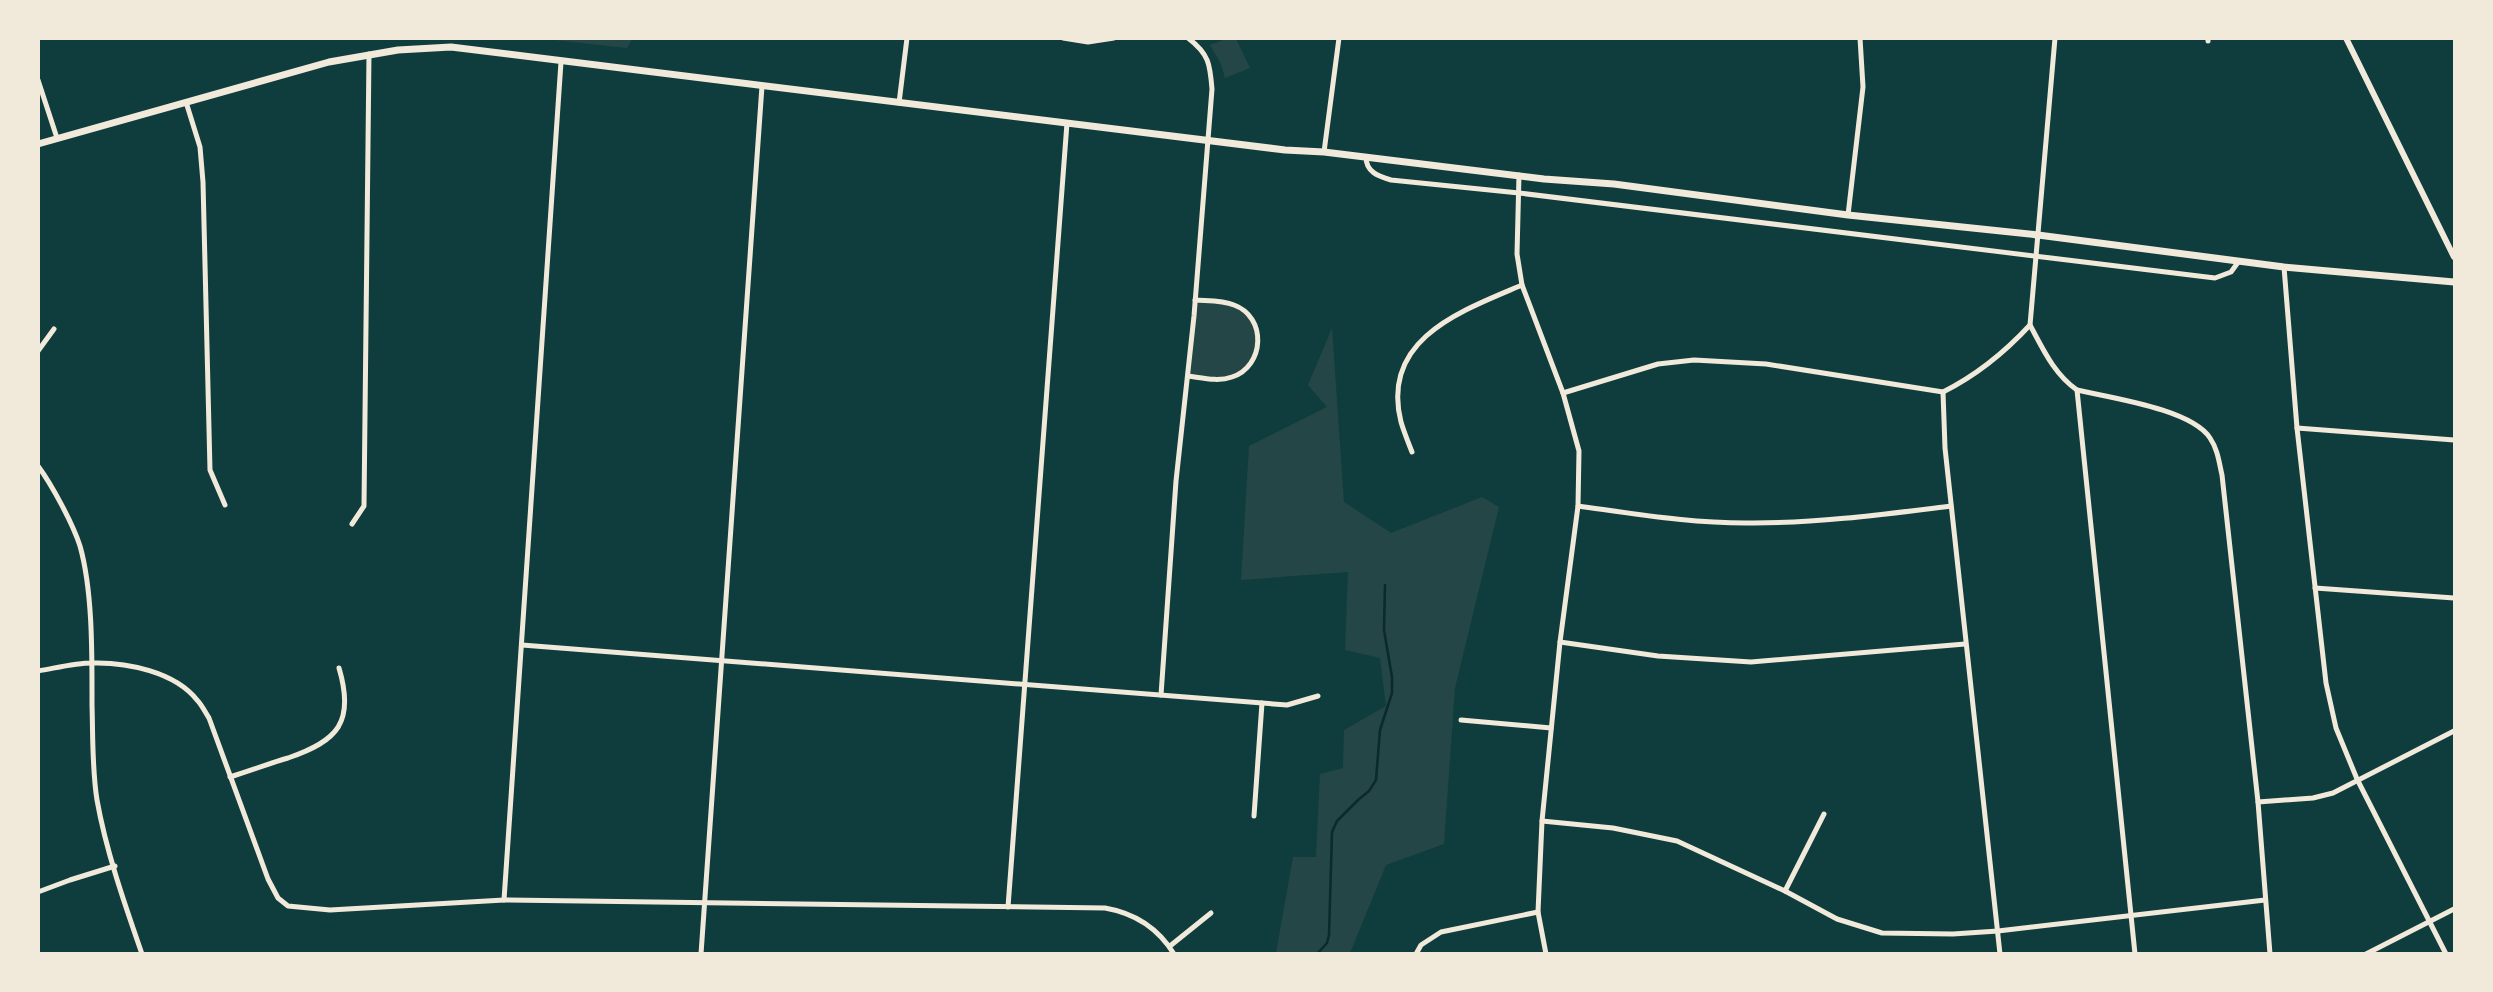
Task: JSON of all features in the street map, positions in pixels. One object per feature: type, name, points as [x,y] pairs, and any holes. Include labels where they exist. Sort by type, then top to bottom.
[{"type":"main road","points":[[38,144],[272,76],[369,54],[452,47],[1285,150],[1366,156],[1668,191],[2284,267],[2455,282]]},
{"type":"street","points":[[899,103],[907,38]]},
{"type":"street","points":[[1063,38],[1088,42],[1114,38]]},
{"type":"street","points":[[1161,695],[1176,481],[1195,300],[1212,89],[1210,64],[1202,49],[1188,38]]},
{"type":"street","points":[[1324,152],[1339,38]]},
{"type":"street","points":[[1848,215],[1863,87],[1860,38]]},
{"type":"street","points":[[2054,38],[2030,325],[2064,382],[2077,390],[2174,414],[2194,423],[2209,436],[2217,452],[2222,475],[2258,802],[2270,954]]},
{"type":"street","points":[[2347,39],[2455,257]]},
{"type":"street","points":[[352,524],[364,506],[369,54]]},
{"type":"street","points":[[505,900],[561,62]]},
{"type":"street","points":[[38,80],[57,138]]},
{"type":"street","points":[[701,954],[762,86]]},
{"type":"street","points":[[186,102],[200,147],[203,182],[210,470],[225,505]]},
{"type":"street","points":[[1008,907],[1067,123]]},
{"type":"street","points":[[1366,156],[1368,168],[1391,180],[1519,193],[2215,278],[2231,272],[2239,261]]},
{"type":"street","points":[[1519,175],[1517,254],[1522,285],[1563,393],[1579,452],[1578,506],[1560,642],[1542,821],[1538,912],[1546,954]]},
{"type":"street","points":[[2284,267],[2297,428],[2315,588],[2328,691],[2336,728],[2357,779],[2446,954]]},
{"type":"street","points":[[1412,452],[1400,420],[1399,391],[1403,365],[1415,345],[1434,329],[1475,305],[1522,285]]},
{"type":"street","points":[[1188,376],[1214,379],[1238,374],[1251,363],[1258,345],[1255,323],[1235,305],[1195,300]]},
{"type":"street","points":[[1563,393],[1658,364],[1694,360],[1766,364],[1943,391],[1965,381],[2010,347],[2030,325]]},
{"type":"street","points":[[38,351],[54,329]]},
{"type":"street","points":[[2077,390],[2135,954]]},
{"type":"street","points":[[1943,391],[1945,448],[2000,954]]},
{"type":"street","points":[[2297,428],[2455,440]]},
{"type":"street","points":[[38,466],[79,544],[87,591],[97,800],[126,908],[142,954]]},
{"type":"street","points":[[1578,506],[1669,519],[1753,523],[1835,519],[1951,506]]},
{"type":"street","points":[[2315,588],[2455,598]]},
{"type":"street","points":[[1560,642],[1658,656],[1751,662],[1965,644]]},
{"type":"street","points":[[522,645],[1287,705],[1318,696]]},
{"type":"street","points":[[38,671],[92,663],[124,666],[161,674],[197,699],[209,718],[268,879],[278,898],[288,906],[330,910],[505,900],[1105,908],[1121,911],[1144,921],[1170,946],[1174,954]]},
{"type":"street","points":[[230,777],[314,750],[329,739],[340,726],[344,713],[344,684],[339,668]]},
{"type":"street","points":[[1254,816],[1262,703]]},
{"type":"street","points":[[1461,720],[1551,728]]},
{"type":"street","points":[[2258,802],[2313,798],[2333,793],[2455,732]]},
{"type":"street","points":[[1785,891],[1824,814]]},
{"type":"street","points":[[1542,821],[1613,828],[1677,841],[1785,891],[1837,919],[1882,933],[1953,934],[1998,931],[2265,900]]},
{"type":"street","points":[[38,892],[115,866]]},
{"type":"street","points":[[2366,954],[2455,909]]},
{"type":"street","points":[[1416,954],[1421,946],[1441,932],[1538,912]]},
{"type":"street","points":[[1170,946],[1211,913]]},
{"type":"shaded area","points":[[546,39],[632,39],[627,48]]},
{"type":"shaded area","points":[[1226,39],[1236,39],[1250,68],[1225,78],[1221,64],[1210,45]]},
{"type":"shaded area","points":[[1195,300],[1232,306],[1246,316],[1258,333],[1251,363],[1230,378],[1188,376]]},
{"type":"shaded area","points":[[1332,328],[1344,502],[1391,533],[1482,497],[1499,507],[1455,688],[1444,844],[1386,865],[1350,953],[1276,953],[1293,857],[1316,857],[1320,774],[1343,768],[1344,730],[1386,706],[1380,658],[1345,650],[1348,572],[1241,580],[1249,446],[1327,407],[1308,385]]},
{"type":"waterway","points":[[1317,954],[1327,943],[1329,935],[1332,832],[1337,821],[1369,791],[1376,780],[1380,730],[1392,693],[1384,630],[1385,585]]}]
